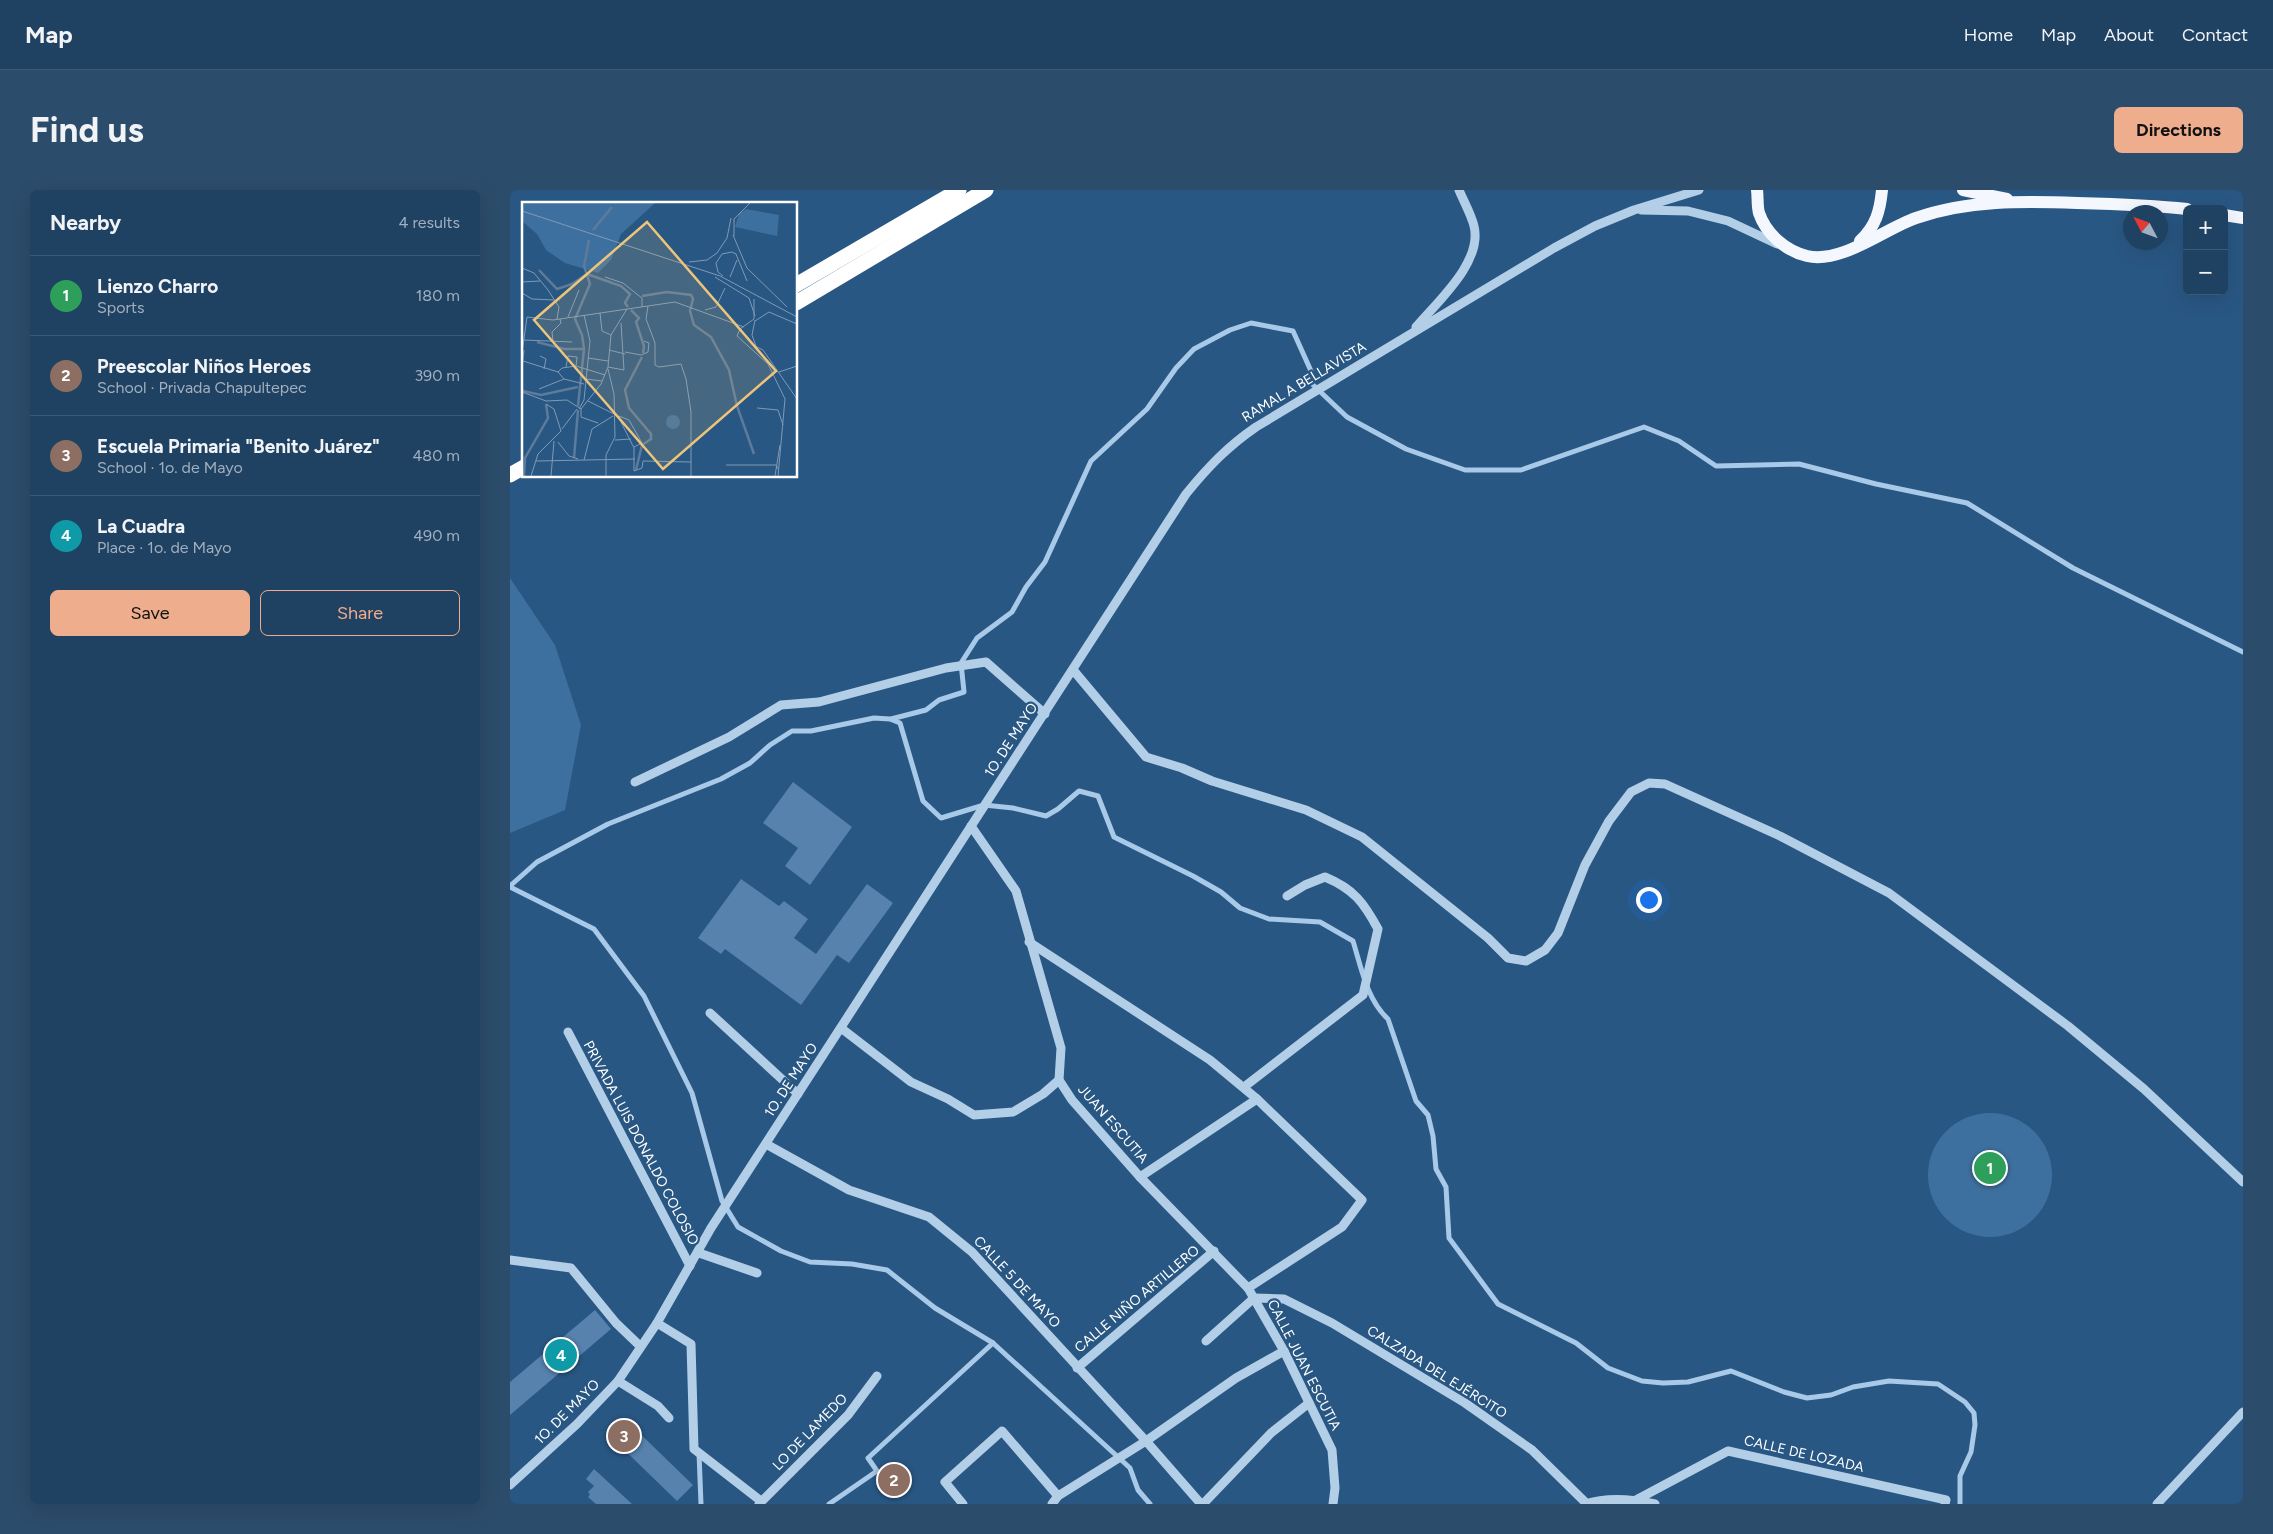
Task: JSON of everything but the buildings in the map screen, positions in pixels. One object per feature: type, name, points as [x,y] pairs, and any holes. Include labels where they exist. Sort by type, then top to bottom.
[{"type":"highway","points":[[798,285],[959,190]]},
{"type":"highway","points":[[798,302],[986,190]]},
{"type":"highway","points":[[510,475],[522,468]]},
{"type":"main road","points":[[1757,190],[1759,213],[1770,233],[1787,248],[1808,257],[1832,257],[1902,222],[1950,208],[2019,201],[2149,205],[2183,209]]},
{"type":"main road","points":[[1853,248],[1870,232],[1880,211],[1882,190]]},
{"type":"main road","points":[[1963,190],[2019,201]]},
{"type":"main road","points":[[2228,216],[2243,218]]},
{"type":"street","points":[[1411,333],[1466,267],[1475,246],[1474,226],[1459,190]]},
{"type":"street","name":"RAMAL A BELLAVISTA","points":[[1074,671],[1186,494],[1206,469],[1230,446],[1300,400],[1554,248],[1595,226],[1634,210],[1699,190]]},
{"type":"street","points":[[1634,210],[1688,211],[1728,221],[1787,248]]},
{"type":"street","points":[[635,782],[729,737],[781,705],[819,702],[946,668],[986,662],[1045,714]]},
{"type":"street","points":[[1074,671],[1146,758],[1182,768],[1212,781],[1306,810],[1362,837],[1488,938],[1508,958],[1526,960],[1545,950],[1558,933],[1584,865],[1609,821],[1631,792],[1649,783],[1665,784],[1780,836],[1889,893],[2068,1026],[2144,1089],[2243,1182]]},
{"type":"street","name":"1O. DE MAYO","points":[[510,1485],[577,1424],[618,1381],[657,1323],[711,1230],[757,1157],[971,826],[1074,671]]},
{"type":"street","name":"JUAN ESCUTIA","points":[[971,826],[1016,891],[1029,942],[1061,1048],[1058,1080],[1072,1100],[1140,1177],[1248,1288],[1254,1298]]},
{"type":"street","points":[[1244,1087],[1363,995],[1378,929],[1364,903],[1342,884],[1325,877],[1304,885],[1287,896]]},
{"type":"street","points":[[1029,942],[1210,1060],[1244,1087],[1362,1200],[1342,1227],[1248,1288]]},
{"type":"street","points":[[710,1013],[798,1094]]},
{"type":"street","points":[[841,1028],[911,1082],[948,1099],[974,1115],[1013,1112],[1043,1094],[1058,1080]]},
{"type":"street","name":"PRIVADA LUIS DONALDO COLOSIO","points":[[568,1032],[690,1266]]},
{"type":"street","points":[[1140,1177],[1257,1099]]},
{"type":"street","name":"CALLE 5 DE MAYO","points":[[766,1144],[849,1190],[929,1217],[972,1252],[1202,1504]]},
{"type":"street","name":"CALLE NIÑO ARTILLERO","points":[[1077,1368],[1214,1252]]},
{"type":"street","points":[[699,1253],[757,1273]]},
{"type":"street","points":[[510,1260],[570,1268],[616,1323],[640,1346]]},
{"type":"street","points":[[1206,1340],[1254,1298]]},
{"type":"street","name":"CALLE JUAN ESCUTIA","points":[[1254,1298],[1284,1351],[1332,1450],[1335,1488],[1333,1504]]},
{"type":"street","name":"CALZADA DEL EJÉRCITO","points":[[1254,1298],[1284,1299],[1324,1319],[1465,1404],[1532,1450],[1586,1504],[1636,1500],[1655,1504]]},
{"type":"street","points":[[657,1323],[691,1344],[694,1449],[760,1503]]},
{"type":"street","points":[[1052,1504],[1058,1496],[1146,1441],[1236,1378],[1284,1351]]},
{"type":"street","name":"LO DE LAMEDO","points":[[760,1503],[848,1415],[877,1376]]},
{"type":"street","points":[[618,1381],[658,1406],[669,1418]]},
{"type":"street","points":[[1202,1504],[1271,1433],[1309,1403]]},
{"type":"street","points":[[2157,1504],[2243,1412]]},
{"type":"street","points":[[964,1504],[946,1482],[1002,1431],[1058,1496]]},
{"type":"street","name":"CALLE DE LOZADA","points":[[1636,1500],[1728,1451],[1946,1502]]},
{"type":"shaded area","points":[[510,578],[555,645],[581,725],[565,810],[510,833]]},
{"type":"shaded area","points":[[1990,1113],[2014,1117],[2034,1131],[2048,1151],[2052,1175],[2048,1199],[2034,1219],[2014,1233],[1990,1237],[1966,1233],[1946,1219],[1932,1199],[1928,1175],[1932,1151],[1946,1131],[1966,1117]]},
{"type":"waterway","points":[[891,719],[926,710],[939,700],[964,692],[961,663],[977,638],[1012,612],[1026,587],[1045,562],[1091,461],[1147,409],[1176,368],[1194,349],[1230,330],[1251,323],[1293,331],[1311,371],[1311,383],[1347,417],[1406,449],[1465,470],[1521,470],[1644,427],[1679,441],[1716,466],[1799,464],[1876,484],[1967,503],[2073,568],[2243,652]]},
{"type":"waterway","points":[[510,886],[537,862],[608,824],[721,779],[750,763],[770,745],[792,731],[811,731],[874,718],[890,719],[900,723],[923,801],[941,818],[984,805],[1013,808],[1046,816],[1058,809],[1079,791],[1098,796],[1114,837],[1193,876],[1221,892],[1240,908],[1269,919],[1320,922],[1353,941],[1370,993],[1388,1019],[1416,1101],[1428,1115],[1433,1136],[1436,1169],[1446,1187],[1449,1238],[1498,1304],[1576,1343],[1608,1368],[1642,1381],[1663,1383],[1688,1382],[1731,1371],[1784,1392],[1807,1398],[1831,1395],[1853,1387],[1889,1381],[1938,1384],[1965,1402],[1974,1413],[1975,1425],[1971,1452],[1960,1476],[1960,1504]]},
{"type":"waterway","points":[[510,887],[594,929],[644,996],[692,1093],[722,1201],[738,1227],[781,1251],[810,1262],[852,1264],[887,1270],[935,1308],[993,1343],[1130,1468],[1138,1490],[1150,1504]]},
{"type":"waterway","points":[[829,1504],[877,1471],[868,1458],[993,1343]]},
{"type":"waterway","points":[[699,1453],[701,1504]]},
{"type":"place","name":"Lienzo Charro","points":[[1990,1168]]},
{"type":"place","name":"La Cuadra","points":[[561,1355]]},
{"type":"place","name":"Escuela Primaria \"Benito Juárez\"","points":[[624,1436]]},
{"type":"place","name":"Preescolar Niños Heroes","points":[[894,1480]]}]
